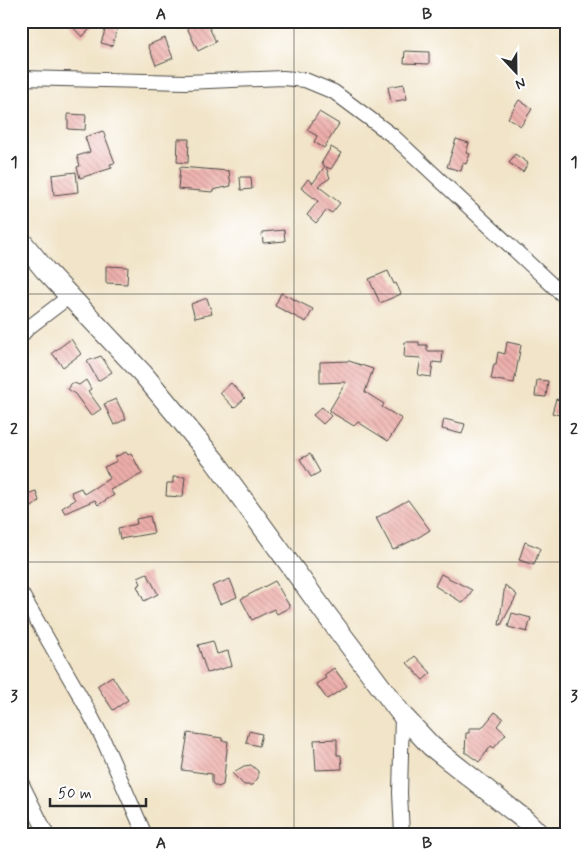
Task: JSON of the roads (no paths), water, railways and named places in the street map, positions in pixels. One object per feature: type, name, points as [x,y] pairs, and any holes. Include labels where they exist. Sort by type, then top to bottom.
[{"type":"street","points":[[21,78],[186,82],[283,78],[305,80],[334,92],[393,136],[567,299]]},
{"type":"street","points":[[21,241],[143,374],[214,460],[402,715],[431,746],[525,820],[540,835]]},
{"type":"street","points":[[21,336],[28,328],[70,296]]},
{"type":"street","points":[[21,593],[102,737],[145,835]]},
{"type":"street","points":[[402,715],[400,793],[402,835]]},
{"type":"street","points":[[21,782],[47,835]]}]
